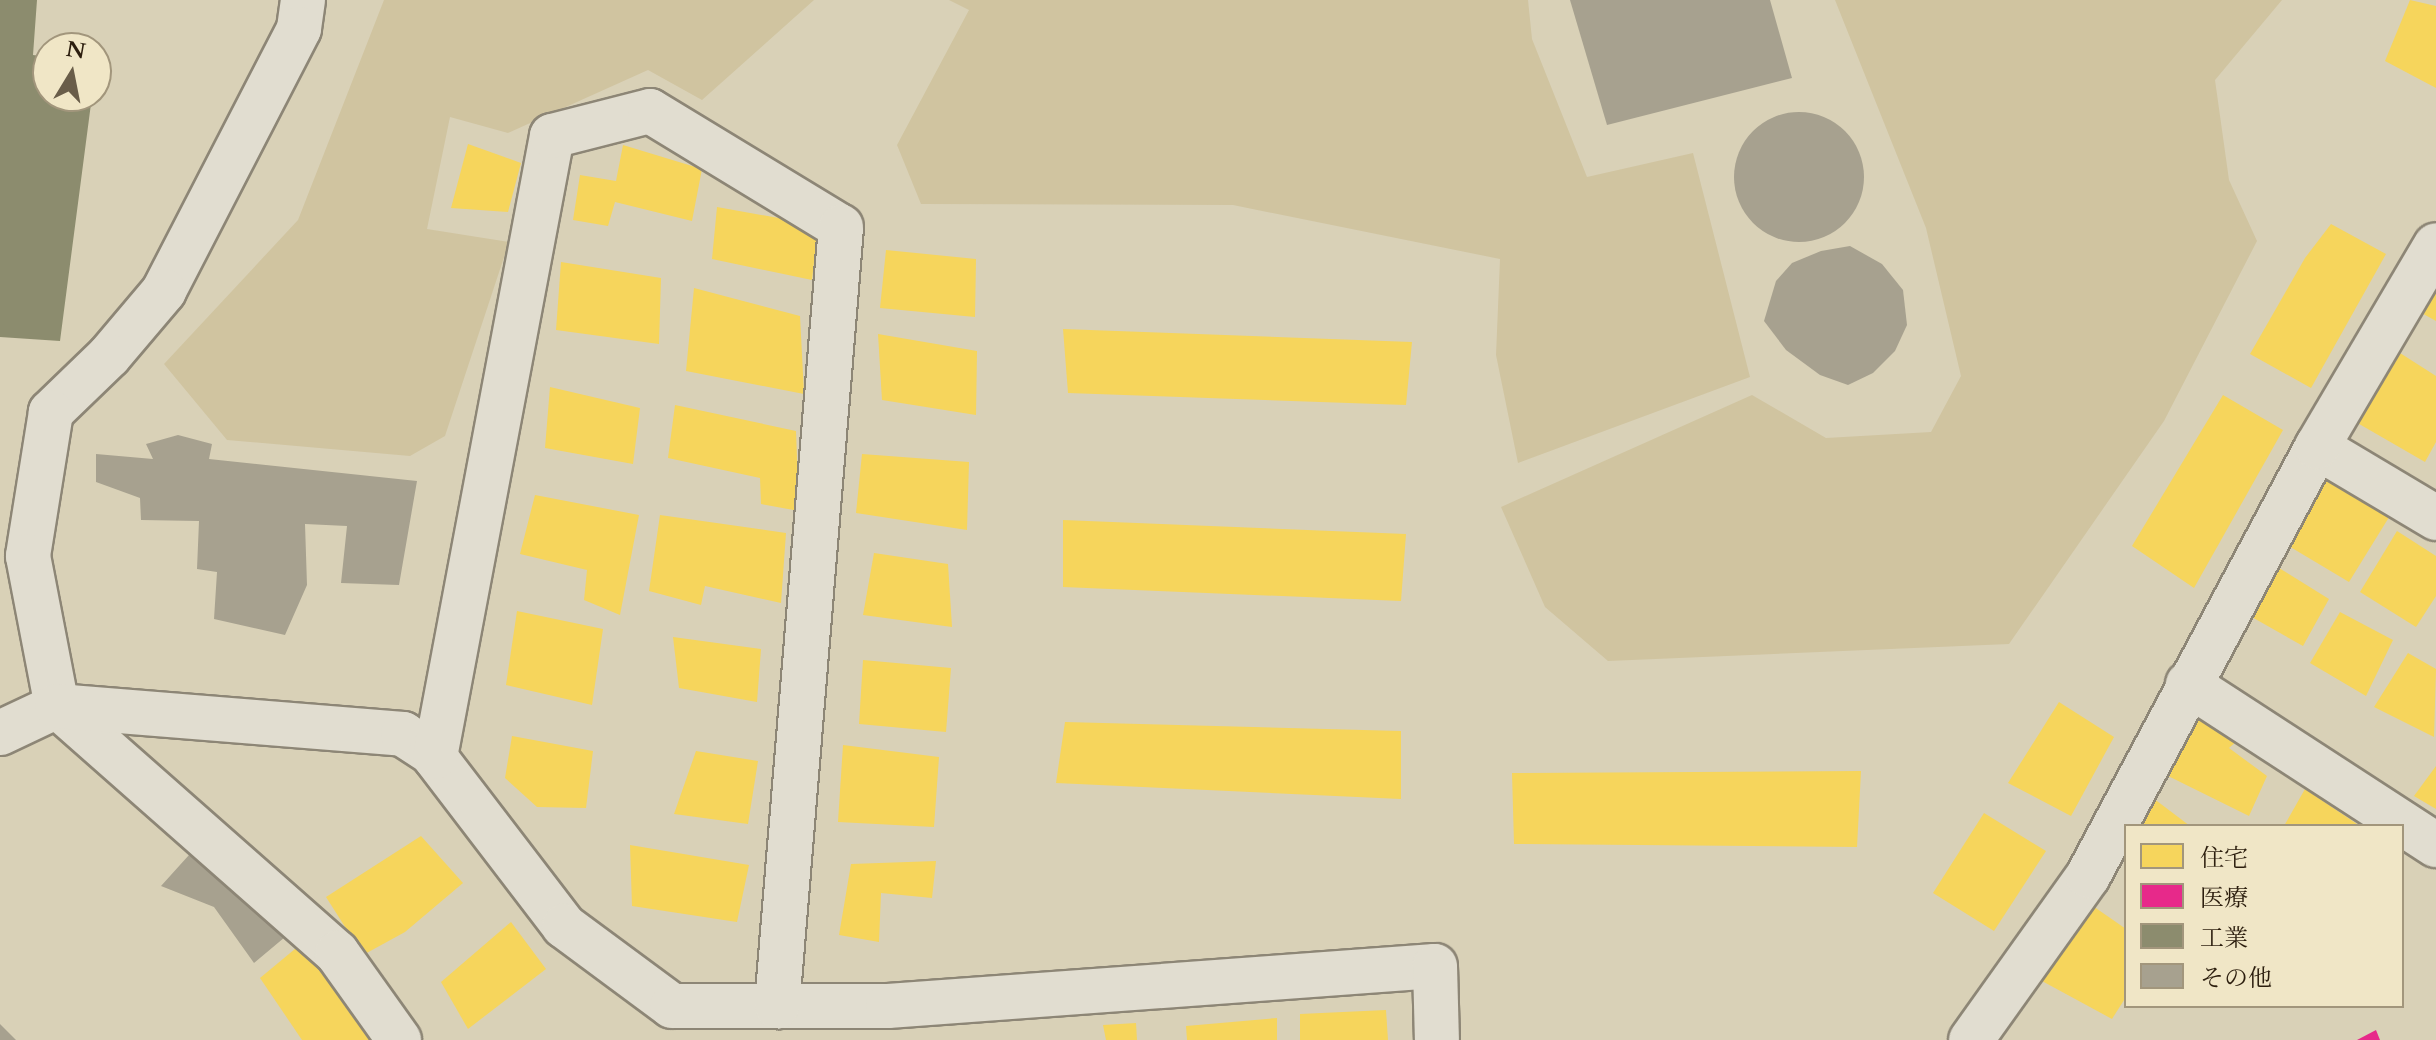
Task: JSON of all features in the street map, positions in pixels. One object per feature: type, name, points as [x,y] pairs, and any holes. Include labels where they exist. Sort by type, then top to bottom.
[{"type":"street","points":[[303,0],[299,29],[223,187],[164,291],[109,356],[51,412],[28,556],[57,706],[337,953],[399,1040]]},
{"type":"street","points":[[435,757],[552,136],[650,111],[841,227],[777,1006]]},
{"type":"street","points":[[1971,1040],[2088,876],[2317,447],[2436,245]]},
{"type":"street","points":[[2317,447],[2436,518]]},
{"type":"street","points":[[2188,684],[2404,824]]},
{"type":"street","points":[[0,733],[57,706],[403,734],[435,757],[564,926],[672,1006],[777,1006],[888,1023],[1435,966],[1437,1040]]},
{"type":"street","points":[[2404,824],[2436,845]]},
{"type":"shaded area","points":[[384,0],[814,0],[702,100],[648,70],[508,133],[450,117],[427,229],[509,242],[445,436],[410,456],[227,440],[164,364],[298,220]]},
{"type":"shaded area","points":[[949,0],[1528,0],[1532,39],[1587,177],[1693,153],[1750,377],[1518,463],[1496,355],[1500,259],[1233,205],[921,204],[897,145],[969,10]]},
{"type":"shaded area","points":[[1835,0],[2282,0],[2215,80],[2229,180],[2257,241],[2164,421],[2009,644],[1608,661],[1545,607],[1501,507],[1752,395],[1826,438],[1931,432],[1961,376],[1926,228]]},
{"type":"building: 住宅","points":[[2410,0],[2436,6],[2436,88],[2385,61]]},
{"type":"building: 住宅","points":[[468,144],[521,163],[508,212],[451,208]]},
{"type":"building: 住宅","points":[[623,145],[702,169],[692,221],[615,202],[608,226],[573,220],[580,175],[616,181]]},
{"type":"building: 住宅","points":[[717,207],[818,225],[812,280],[712,259]]},
{"type":"building: 住宅","points":[[2331,224],[2386,254],[2311,388],[2250,354],[2305,258]]},
{"type":"building: 住宅","points":[[886,250],[976,259],[975,317],[880,308]]},
{"type":"building: 住宅","points":[[561,262],[661,278],[659,344],[556,330]]},
{"type":"building: 住宅","points":[[2436,280],[2436,321],[2418,311]]},
{"type":"building: 住宅","points":[[694,288],[800,316],[804,394],[686,371]]},
{"type":"building: 住宅","points":[[1063,329],[1412,342],[1406,405],[1068,393]]},
{"type":"building: 住宅","points":[[878,334],[977,351],[976,415],[882,400]]},
{"type":"building: 住宅","points":[[2400,353],[2436,376],[2436,442],[2425,462],[2354,421]]},
{"type":"building: 住宅","points":[[550,387],[640,408],[633,464],[545,448]]},
{"type":"building: 住宅","points":[[2223,395],[2283,430],[2194,588],[2132,546]]},
{"type":"building: 住宅","points":[[675,405],[796,431],[799,511],[761,504],[760,478],[668,458]]},
{"type":"building: 住宅","points":[[862,454],[969,462],[967,530],[856,513]]},
{"type":"building: 住宅","points":[[2322,475],[2391,514],[2349,582],[2287,545]]},
{"type":"building: 住宅","points":[[535,495],[639,515],[620,615],[584,600],[587,570],[520,554]]},
{"type":"building: 住宅","points":[[660,515],[786,533],[781,603],[705,586],[701,605],[649,591]]},
{"type":"building: 住宅","points":[[1063,520],[1406,534],[1401,601],[1063,587]]},
{"type":"building: 住宅","points":[[2397,531],[2436,556],[2436,596],[2416,627],[2360,592]]},
{"type":"building: 住宅","points":[[874,553],[948,564],[952,627],[863,615]]},
{"type":"building: 住宅","points":[[2279,568],[2329,599],[2303,646],[2250,616]]},
{"type":"building: 住宅","points":[[517,611],[603,629],[592,705],[506,685]]},
{"type":"building: 住宅","points":[[2340,612],[2393,640],[2366,696],[2310,663]]},
{"type":"building: 住宅","points":[[673,637],[761,649],[757,702],[679,688]]},
{"type":"building: 住宅","points":[[2408,653],[2436,669],[2434,737],[2374,707]]},
{"type":"building: 住宅","points":[[863,660],[951,668],[946,732],[859,724]]},
{"type":"building: 住宅","points":[[2059,702],[2114,737],[2071,816],[2008,783]]},
{"type":"building: 住宅","points":[[2195,715],[2238,740],[2229,748],[2267,776],[2249,816],[2162,773]]},
{"type":"building: 住宅","points":[[1065,722],[1401,731],[1401,799],[1056,783]]},
{"type":"building: 住宅","points":[[512,736],[593,751],[586,808],[537,807],[505,778]]},
{"type":"building: 住宅","points":[[843,745],[939,757],[934,827],[838,822]]},
{"type":"building: 住宅","points":[[696,751],[758,761],[748,824],[674,814]]},
{"type":"building: 住宅","points":[[2436,766],[2436,809],[2414,796]]},
{"type":"building: 住宅","points":[[1861,771],[1857,847],[1514,844],[1512,773]]},
{"type":"building: 住宅","points":[[2305,789],[2357,824],[2285,824]]},
{"type":"building: 住宅","points":[[2149,795],[2187,824],[2134,824]]},
{"type":"building: 住宅","points":[[1984,813],[2046,851],[1994,931],[1933,893]]},
{"type":"building: 住宅","points":[[421,836],[463,883],[405,932],[363,955],[326,897]]},
{"type":"building: 住宅","points":[[630,845],[749,865],[737,922],[632,906]]},
{"type":"building: 住宅","points":[[936,861],[932,898],[881,893],[879,942],[839,935],[851,864]]},
{"type":"building: 住宅","points":[[2090,904],[2124,928],[2124,1000],[2112,1019],[2042,981]]},
{"type":"building: 住宅","points":[[511,922],[546,969],[468,1029],[441,982]]},
{"type":"building: 住宅","points":[[307,939],[372,1040],[302,1040],[260,978]]},
{"type":"building: 住宅","points":[[1386,1010],[1388,1040],[1300,1040],[1300,1014]]},
{"type":"building: 住宅","points":[[1277,1018],[1277,1040],[1187,1040],[1186,1026]]},
{"type":"building: 住宅","points":[[1136,1023],[1137,1040],[1106,1040],[1103,1025]]},
{"type":"building: 医療","points":[[2376,1030],[2380,1040],[2357,1040]]},
{"type":"building: 工業","points":[[0,0],[37,0],[35,32],[32,32],[32,112],[90,112],[60,341],[0,337]]},
{"type":"building: その他","points":[[1570,0],[1770,0],[1792,78],[1607,125]]},
{"type":"building: その他","points":[[1799,112],[1824,117],[1845,131],[1859,152],[1864,177],[1859,202],[1845,223],[1824,237],[1799,242],[1774,237],[1753,223],[1739,202],[1734,177],[1739,152],[1753,131],[1774,117]]},
{"type":"building: その他","points":[[1850,246],[1882,264],[1903,290],[1907,325],[1895,351],[1873,373],[1848,385],[1820,375],[1786,350],[1764,321],[1776,281],[1792,263],[1821,251]]},
{"type":"building: その他","points":[[178,435],[212,444],[209,459],[417,481],[399,585],[341,583],[347,526],[305,524],[307,585],[285,635],[214,619],[217,572],[197,569],[199,521],[141,520],[140,498],[96,482],[96,454],[153,459],[146,444]]},
{"type":"building: その他","points":[[189,855],[233,885],[291,932],[254,963],[214,907],[161,886]]},
{"type":"building: その他","points":[[0,1024],[16,1040],[0,1040]]}]
